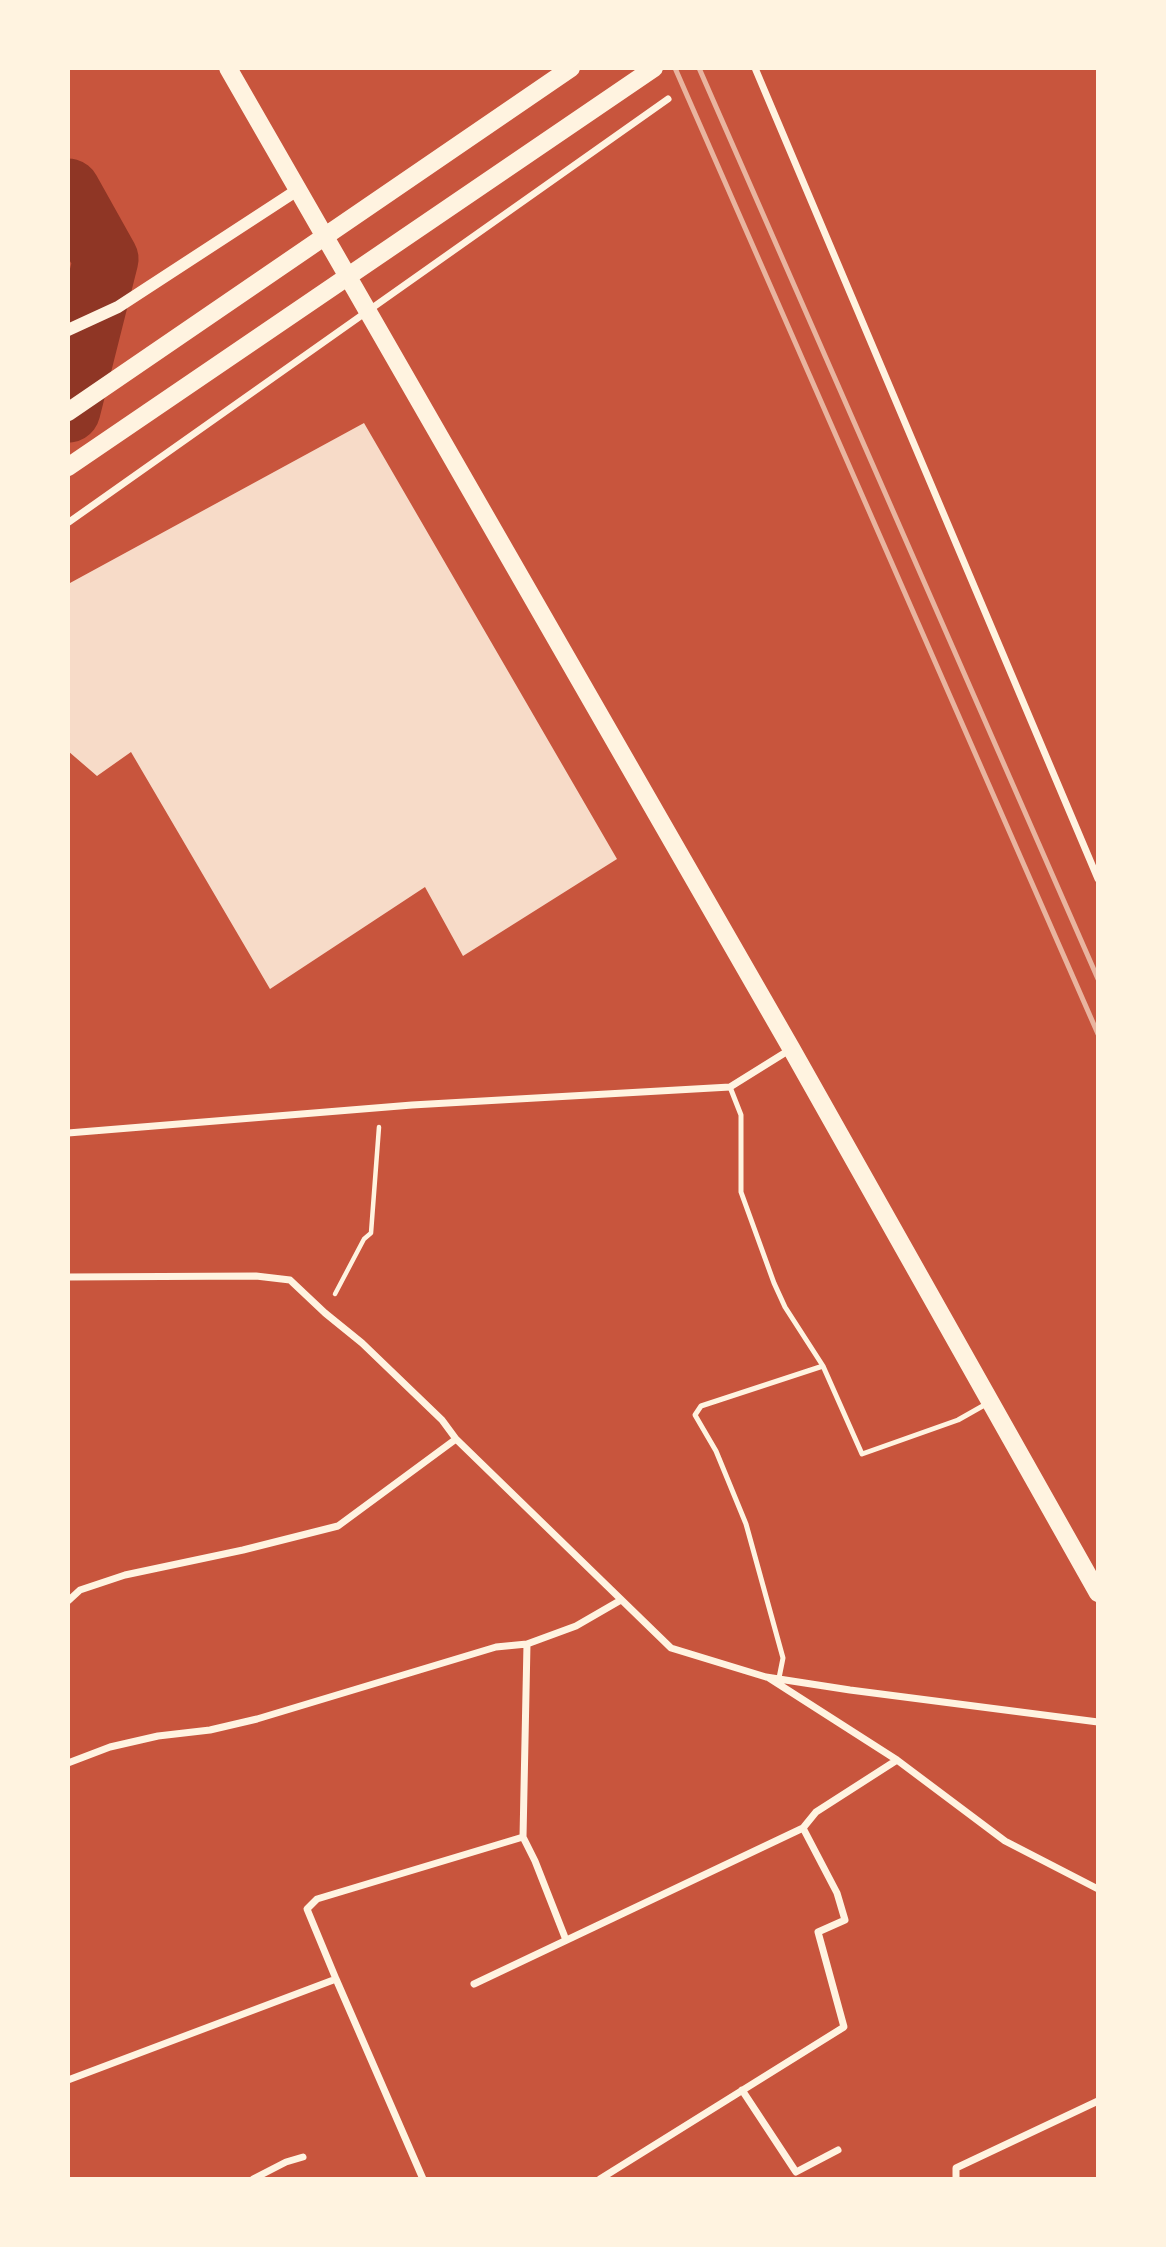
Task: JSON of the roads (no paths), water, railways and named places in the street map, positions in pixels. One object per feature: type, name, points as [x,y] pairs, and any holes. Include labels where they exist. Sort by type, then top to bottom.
[{"type":"main road","points":[[228,68],[791,1048],[1098,1593]]},
{"type":"main road","points":[[68,412],[571,68]]},
{"type":"main road","points":[[68,467],[654,68]]},
{"type":"street","points":[[755,68],[1098,879]]},
{"type":"street","points":[[69,522],[668,99]]},
{"type":"street","points":[[68,330],[118,307],[299,190]]},
{"type":"street","points":[[68,1133],[381,1108],[730,1087],[791,1048]]},
{"type":"street","points":[[68,1277],[256,1276],[290,1280],[362,1343],[442,1420],[457,1439],[671,1648],[766,1677],[1098,1722]]},
{"type":"street","points":[[68,1601],[80,1590],[125,1575],[338,1526],[457,1439]]},
{"type":"street","points":[[68,1763],[110,1747],[257,1719],[496,1647],[527,1644],[576,1626],[621,1601]]},
{"type":"street","points":[[527,1644],[523,1837],[536,1861],[566,1940]]},
{"type":"street","points":[[766,1677],[897,1760],[1006,1841],[1098,1889]]},
{"type":"street","points":[[474,1984],[803,1828],[816,1812],[897,1760]]},
{"type":"street","points":[[600,2179],[844,2026],[818,1931],[845,1920],[837,1893],[803,1828]]},
{"type":"street","points":[[423,2179],[307,1909],[317,1899],[523,1837]]},
{"type":"street","points":[[68,2080],[336,1979]]},
{"type":"street","points":[[742,2090],[796,2172]]},
{"type":"street","points":[[956,2179],[956,2168],[1098,2101]]},
{"type":"street","points":[[788,2179],[838,2150]]},
{"type":"street","points":[[253,2179],[286,2162],[303,2157]]},
{"type":"lane","points":[[730,1087],[741,1115],[741,1192],[785,1307],[823,1366],[862,1454],[958,1420],[990,1402]]},
{"type":"lane","points":[[779,1678],[783,1658],[746,1524],[716,1451],[695,1415],[701,1406],[823,1366]]},
{"type":"waterway","points":[[68,191],[106,259],[68,410]]},
{"type":"railway","points":[[675,68],[1098,1034]]},
{"type":"railway","points":[[699,68],[1098,979]]}]
